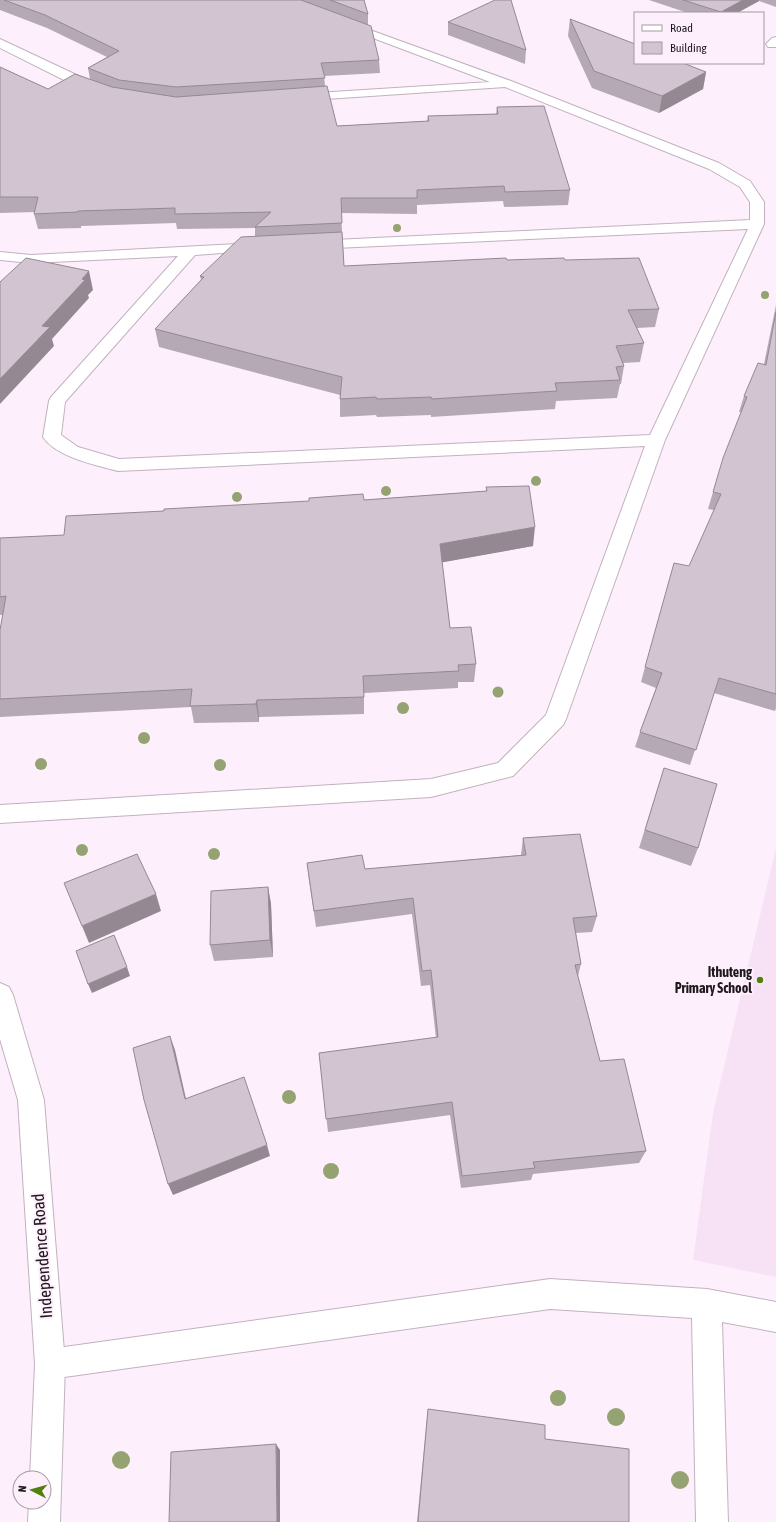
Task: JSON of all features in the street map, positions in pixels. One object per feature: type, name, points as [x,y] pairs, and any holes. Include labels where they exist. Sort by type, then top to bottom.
[{"type":"street","points":[[0,814],[431,788],[505,770],[555,719],[656,440],[757,224],[757,202],[745,184],[714,166],[507,84],[327,17]]},
{"type":"street","points":[[0,43],[80,83],[106,92]]},
{"type":"street","points":[[288,98],[507,84]]},
{"type":"street","points":[[295,245],[757,224]]},
{"type":"street","points":[[0,256],[30,260],[191,250],[271,247]]},
{"type":"street","points":[[191,250],[57,401],[52,437],[72,451],[118,465],[656,440]]},
{"type":"street","name":"Independence Road","points":[[0,995],[31,1100],[50,1364],[44,1522]]},
{"type":"street","points":[[50,1364],[550,1294],[707,1304],[776,1317]]},
{"type":"street","points":[[707,1304],[712,1522]]},
{"type":"shaded area","name":"Ithuteng Primary School","points":[[776,848],[776,1277],[693,1260],[713,1113]]},
{"type":"building","points":[[4,0],[301,0],[371,26],[379,60],[321,63],[325,78],[176,87],[119,80],[88,68],[119,51],[45,15]]},
{"type":"building","points":[[330,0],[364,0],[368,14]]},
{"type":"building","points":[[495,0],[511,0],[526,50],[448,22]]},
{"type":"building","points":[[683,0],[743,0],[721,12]]},
{"type":"building","points":[[570,19],[634,44],[634,64],[686,64],[706,72],[662,96],[594,71]]},
{"type":"building","points":[[0,67],[48,89],[75,74],[112,87],[176,97],[327,86],[337,126],[429,121],[428,116],[498,114],[497,107],[544,106],[570,190],[505,192],[504,186],[417,190],[417,198],[341,198],[342,223],[255,227],[271,212],[175,214],[175,208],[34,214],[38,197],[0,197]]},
{"type":"building","points":[[342,232],[344,266],[506,258],[507,260],[564,258],[565,260],[639,258],[659,309],[628,310],[644,343],[616,346],[624,366],[616,367],[620,380],[555,383],[557,391],[432,399],[431,397],[377,399],[376,397],[340,399],[342,377],[155,329],[204,277],[200,276],[241,237]]},
{"type":"building","points":[[26,258],[89,271],[82,279],[85,280],[42,326],[50,327],[0,379],[0,282]]},
{"type":"building","points":[[776,312],[776,694],[719,678],[696,750],[640,732],[662,673],[645,667],[674,563],[689,566],[721,494],[713,492],[723,458],[747,397],[744,396],[758,363],[766,365]]},
{"type":"building","points":[[529,486],[535,527],[440,544],[450,628],[471,627],[476,664],[458,665],[459,671],[363,676],[364,697],[257,700],[256,704],[190,706],[192,689],[0,699],[0,630],[6,596],[0,597],[0,538],[64,535],[66,516],[309,501],[309,498],[363,494],[364,500],[487,491],[486,487]]},
{"type":"building","points":[[664,768],[717,784],[698,848],[645,830]]},
{"type":"building","points":[[580,834],[597,916],[573,918],[581,964],[575,965],[600,1061],[624,1059],[646,1151],[533,1162],[535,1168],[462,1176],[452,1102],[326,1119],[319,1053],[438,1037],[431,970],[422,971],[413,898],[314,911],[307,863],[362,855],[365,869],[526,855],[523,838]]},
{"type":"building","points":[[137,854],[156,894],[82,926],[64,883]]},
{"type":"building","points":[[268,887],[270,940],[210,945],[211,891]]},
{"type":"building","points":[[114,935],[127,967],[88,984],[76,951]]},
{"type":"building","points":[[170,1036],[185,1099],[244,1077],[267,1145],[168,1184],[144,1100],[133,1048]]},
{"type":"building","points":[[428,1409],[545,1425],[545,1439],[629,1449],[629,1522],[418,1522]]},
{"type":"building","points":[[276,1444],[277,1522],[169,1522],[171,1452]]},
{"type":"place","name":"Ithuteng Primary School","points":[[760,980]]}]
